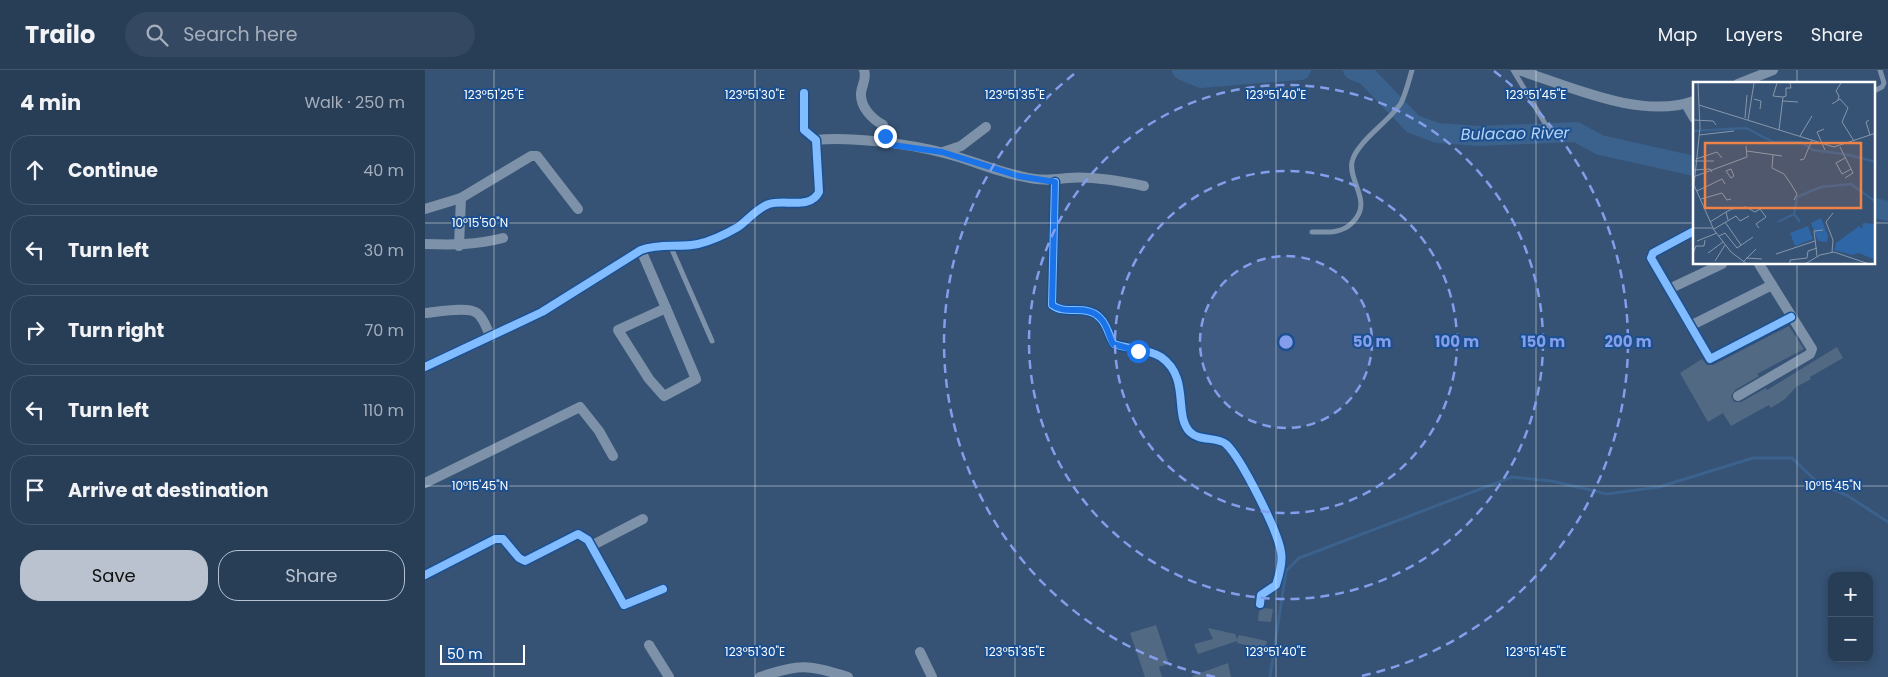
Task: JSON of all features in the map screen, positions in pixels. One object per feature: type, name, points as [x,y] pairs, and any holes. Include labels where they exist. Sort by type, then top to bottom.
[{"type":"street","points":[[864,70],[866,80],[861,94],[862,102],[873,119],[883,125],[885,144]]},
{"type":"street","points":[[1518,70],[1628,104],[1662,106],[1690,102]]},
{"type":"street","points":[[1742,82],[1758,73],[1773,70]]},
{"type":"street","points":[[425,366],[542,312],[641,250],[655,246],[698,244],[711,240],[737,227],[768,204],[805,202],[816,197],[819,192],[815,140],[803,130],[804,93]]},
{"type":"street","points":[[942,152],[961,146],[986,127]]},
{"type":"street","points":[[815,140],[831,138],[942,152],[1018,176],[1055,182],[1068,178],[1121,181],[1144,186]]},
{"type":"street","points":[[425,209],[461,198],[531,156],[537,156],[578,209]]},
{"type":"street","points":[[1055,182],[1052,305],[1057,309],[1083,310],[1095,313],[1103,321],[1113,344],[1159,356],[1168,364],[1179,380],[1184,422],[1191,433],[1200,438],[1220,441],[1230,450],[1263,505],[1281,551],[1276,585],[1261,595],[1260,604]]},
{"type":"street","points":[[459,246],[461,198]]},
{"type":"street","points":[[1693,232],[1651,254],[1710,359],[1791,317]]},
{"type":"street","points":[[425,244],[459,246],[481,244],[503,238]]},
{"type":"street","points":[[641,250],[666,308],[696,379],[664,396],[649,379],[618,330],[666,308]]},
{"type":"street","points":[[1669,289],[1720,265]]},
{"type":"street","points":[[1738,396],[1810,354],[1811,347],[1760,265]]},
{"type":"street","points":[[1690,326],[1772,284]]},
{"type":"street","points":[[425,313],[469,309],[477,313],[482,319],[491,337]]},
{"type":"street","points":[[425,483],[580,407],[599,431],[613,456]]},
{"type":"street","points":[[591,546],[643,519]]},
{"type":"street","points":[[425,575],[499,538],[503,539],[523,561],[578,534],[585,537],[591,546],[624,605],[663,589]]},
{"type":"street","points":[[649,645],[669,677]]},
{"type":"street","points":[[920,652],[932,677]]},
{"type":"street","points":[[760,677],[791,668],[807,666],[848,677]]},
{"type":"lane","points":[[1312,232],[1336,232],[1353,223],[1361,208],[1360,190],[1353,175],[1352,161],[1360,149],[1401,103],[1412,70]]},
{"type":"lane","points":[[1513,70],[1549,130]]},
{"type":"lane","points":[[1875,90],[1882,87],[1884,83],[1880,70]]},
{"type":"lane","points":[[669,245],[712,341]]},
{"type":"building","points":[[1789,326],[1804,349],[1757,374],[1759,376],[1735,390],[1731,396],[1734,402],[1741,402],[1766,388],[1767,390],[1837,347],[1843,358],[1810,377],[1811,379],[1796,387],[1785,399],[1771,408],[1769,405],[1731,426],[1723,413],[1708,422],[1680,373],[1702,359],[1707,365],[1713,365]]},
{"type":"building","points":[[1265,608],[1273,609],[1271,622],[1258,621],[1259,611]]},
{"type":"building","points":[[1156,625],[1169,664],[1159,667],[1162,677],[1145,677],[1130,633]]},
{"type":"building","points":[[1208,628],[1235,634],[1237,639],[1239,635],[1267,641],[1265,649],[1237,643],[1237,641],[1198,654],[1194,644],[1213,639]]},
{"type":"building","points":[[1228,663],[1231,677],[1192,677],[1192,676]]},
{"type":"waterway","name":"Bulacao River","points":[[1182,70],[1201,78],[1301,70]]},
{"type":"waterway","name":"Bulacao River","points":[[1353,70],[1366,75],[1413,124],[1437,133],[1479,136],[1576,132],[1600,145],[1693,166]]},
{"type":"waterway","name":"Bulacao River","points":[[1875,208],[1888,211]]},
{"type":"waterway","points":[[1270,677],[1286,571],[1299,558],[1512,477],[1552,481],[1607,494],[1659,487],[1753,458],[1792,458],[1818,483],[1848,496],[1888,522]]},
{"type":"cycle path","points":[[425,367],[542,312],[641,250],[703,243],[738,227],[757,211],[769,204],[810,201],[819,192],[816,140],[804,130],[804,93]]},
{"type":"cycle path","points":[[1055,182],[1052,305],[1064,310],[1083,310],[1096,314],[1105,324],[1114,344],[1151,352],[1161,357],[1176,375],[1185,425],[1190,432],[1198,437],[1218,440],[1226,444],[1233,452],[1266,512],[1281,552],[1281,564],[1276,585],[1261,595],[1260,604]]},
{"type":"cycle path","points":[[1693,232],[1653,253],[1651,258],[1710,359],[1791,317]]},
{"type":"cycle path","points":[[425,575],[495,539],[503,539],[519,558],[525,561],[578,534],[588,540],[624,605],[663,589]]},
{"type":"route","points":[[885,136],[885,144],[942,152],[1018,176],[1055,182],[1052,305],[1057,309],[1083,310],[1095,313],[1103,321],[1113,344],[1138,351]]}]
